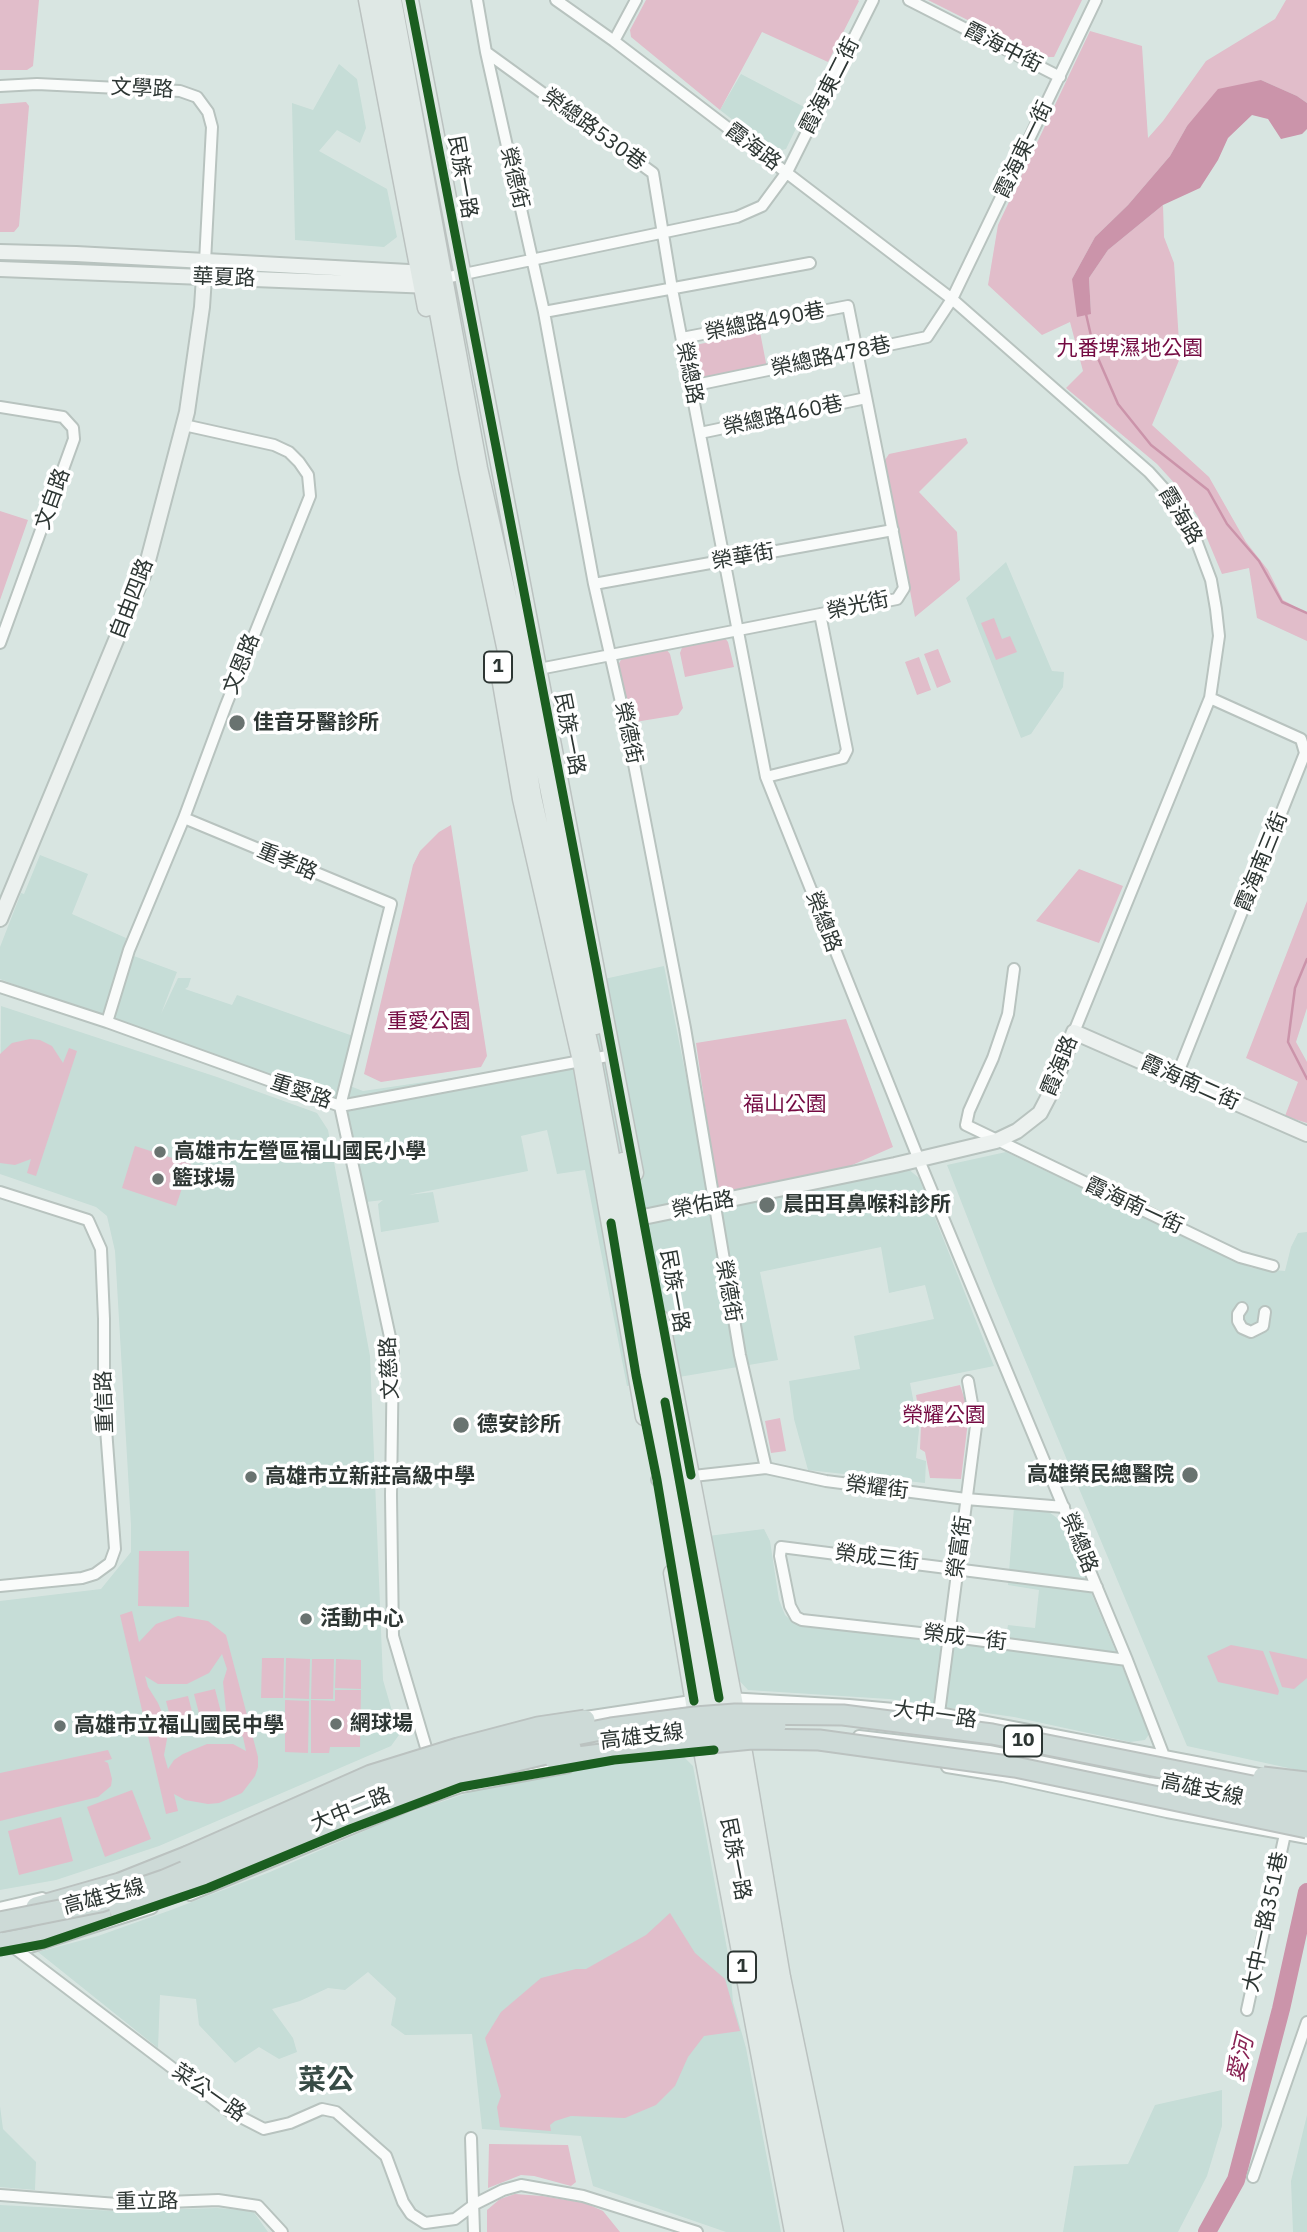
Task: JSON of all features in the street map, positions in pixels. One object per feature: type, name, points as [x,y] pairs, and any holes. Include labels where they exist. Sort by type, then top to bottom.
[{"type":"highway","name":"高雄支線","points":[[0,1919],[100,1902],[164,1880],[320,1813],[403,1781],[505,1749],[611,1728],[718,1702],[992,1734],[1307,1797]]},
{"type":"highway","points":[[0,1919],[120,1883],[371,1775],[458,1748],[538,1727],[652,1709],[718,1702]]},
{"type":"highway","name":"高雄支線","points":[[0,1936],[101,1914],[168,1894],[328,1825],[418,1790],[513,1762],[588,1744],[683,1731],[780,1726],[845,1729],[997,1747],[1307,1813]]},
{"type":"highway","points":[[513,1762],[550,1761],[752,1739],[819,1740],[1015,1767],[1307,1828]]},
{"type":"highway","points":[[778,1744],[877,1744],[989,1755],[1255,1812],[1307,1820]]},
{"type":"highway","points":[[1098,1757],[1307,1783]]},
{"type":"highway","points":[[8,1946],[101,1914]]},
{"type":"main road","name":"民族一路","points":[[367,0],[479,468],[532,671],[673,1477],[718,1702],[722,1749],[793,2232]]},
{"type":"main road","name":"民族一路","points":[[380,0],[435,278]]},
{"type":"main road","name":"民族一路","points":[[393,0],[467,469],[520,717],[533,797],[598,1058]]},
{"type":"main road","name":"民族一路","points":[[410,0],[435,278]]},
{"type":"main road","name":"民族一路","points":[[628,1220],[673,1477],[718,1702],[722,1749],[809,2232]]},
{"type":"main road","name":"民族一路","points":[[722,1749],[772,1988],[820,2191],[835,2232]]},
{"type":"main road","name":"民族一路","points":[[820,2191],[822,2232]]},
{"type":"street","name":"榮德街","points":[[477,0],[486,52],[544,312],[594,584],[628,733],[685,1028],[740,1355],[766,1468]]},
{"type":"street","name":"霞海路","points":[[556,0],[614,41],[952,299],[1149,472],[1177,503],[1198,543],[1213,590],[1219,636],[1210,698],[1052,1090],[1040,1113],[1017,1131],[996,1140],[919,1160]]},
{"type":"street","points":[[614,41],[636,0]]},
{"type":"street","name":"霞海東二街","points":[[662,232],[737,217],[762,206],[787,172],[873,0]]},
{"type":"street","name":"霞海中街","points":[[909,0],[1060,77]]},
{"type":"street","name":"霞海東一街","points":[[952,299],[1096,0]]},
{"type":"street","name":"榮總路530巷","points":[[486,52],[653,173],[662,232]]},
{"type":"street","name":"文學路","points":[[0,86],[37,84],[180,91],[197,97],[208,113],[212,127],[205,262]]},
{"type":"street","points":[[435,278],[662,232]]},
{"type":"street","name":"榮總路","points":[[662,232],[766,777],[919,1160],[1127,1660],[1164,1756],[1170,1786]]},
{"type":"street","name":"華夏路","points":[[0,252],[205,262],[435,278]]},
{"type":"street","name":"自由四路","points":[[0,919],[146,568],[184,425],[196,354],[205,262]]},
{"type":"street","points":[[544,312],[810,263]]},
{"type":"street","name":"華夏路","points":[[0,269],[204,278],[435,278]]},
{"type":"street","name":"榮總路478巷","points":[[691,386],[927,337],[952,299]]},
{"type":"street","name":"榮光街","points":[[532,671],[897,599],[904,588],[848,306]]},
{"type":"street","name":"榮總路490巷","points":[[682,338],[848,306]]},
{"type":"street","name":"榮總路460巷","points":[[700,433],[866,398]]},
{"type":"street","name":"文自路","points":[[0,407],[63,417],[73,428],[74,439],[0,642]]},
{"type":"street","name":"文恩路","points":[[107,1022],[129,950],[184,818],[310,496],[308,475],[289,452],[274,445],[184,425]]},
{"type":"street","name":"榮華街","points":[[594,584],[892,530]]},
{"type":"street","points":[[766,777],[843,758],[847,750],[820,614]]},
{"type":"street","name":"霞海南三街","points":[[1176,1078],[1305,753],[1301,739],[1210,698]]},
{"type":"street","name":"重孝路","points":[[184,818],[391,904]]},
{"type":"street","name":"文慈路","points":[[391,904],[340,1106],[393,1351],[393,1636],[440,1794]]},
{"type":"street","name":"霞海南一街","points":[[1014,969],[1009,1013],[965,1125],[1240,1256],[1273,1266]]},
{"type":"street","name":"重愛路","points":[[0,987],[107,1022],[340,1106],[598,1058]]},
{"type":"street","name":"霞海南二街","points":[[1074,1032],[1307,1134]]},
{"type":"street","name":"榮佑路","points":[[628,1220],[919,1160]]},
{"type":"street","name":"重信路","points":[[0,1192],[88,1220],[101,1249],[104,1402],[115,1549],[110,1563],[95,1574],[82,1578],[0,1586]]},
{"type":"street","points":[[1242,1308],[1238,1321],[1242,1328],[1251,1332],[1263,1326],[1265,1312]]},
{"type":"street","name":"榮富街","points":[[939,1713],[976,1426],[968,1381]]},
{"type":"street","name":"榮耀街","points":[[673,1477],[766,1468],[825,1481],[966,1499],[1064,1507]]},
{"type":"street","name":"榮成三街","points":[[802,1620],[796,1617],[788,1601],[781,1569],[781,1547],[1097,1587]]},
{"type":"street","name":"榮成一街","points":[[802,1620],[1127,1660]]},
{"type":"street","name":"大中二路","points":[[0,1908],[91,1887],[182,1854],[335,1782],[482,1741],[601,1714],[718,1702]]},
{"type":"street","name":"大中一路","points":[[718,1702],[849,1704],[939,1713],[1307,1783]]},
{"type":"street","points":[[778,1744],[764,1732],[764,1714],[775,1707],[790,1703]]},
{"type":"street","name":"大中一路","points":[[778,1744],[792,1735],[847,1735],[989,1751],[1170,1786],[1258,1791]]},
{"type":"street","name":"大中一路","points":[[722,1749],[778,1744],[851,1751],[1003,1776],[1307,1838]]},
{"type":"street","name":"大中二路","points":[[0,1952],[8,1946],[44,1944],[208,1888],[350,1829],[461,1787],[576,1766],[722,1749]]},
{"type":"street","name":"大中二路","points":[[0,1919],[57,1907],[116,1888],[428,1757]]},
{"type":"street","name":"大中一路","points":[[1167,1773],[1307,1804]]},
{"type":"street","points":[[1258,1791],[1267,1786],[1272,1776]]},
{"type":"street","name":"大中一路","points":[[1170,1786],[1213,1820]]},
{"type":"street","name":"大中一路351巷","points":[[1247,2010],[1285,1835]]},
{"type":"street","name":"菜公一路","points":[[8,1946],[229,2111],[264,2129],[290,2123],[322,2109],[336,2112],[386,2156],[403,2202],[411,2214],[425,2223],[455,2219],[475,2204],[503,2190],[521,2185],[583,2196],[697,2232]]},
{"type":"street","points":[[1253,2177],[1307,2022]]},
{"type":"street","points":[[1293,2063],[1307,2066]]},
{"type":"street","points":[[471,2138],[474,2232]]},
{"type":"street","name":"重立路","points":[[0,2195],[117,2204],[218,2200],[258,2206],[282,2232]]},
{"type":"shaded area","points":[[339,64],[357,79],[366,128],[360,143],[337,130],[319,151],[387,189],[397,237],[384,247],[295,240],[292,103],[313,110]]},
{"type":"shaded area","points":[[741,74],[806,108],[786,149],[774,152],[720,110]]},
{"type":"shaded area","points":[[1261,80],[1307,103],[1307,129],[1302,134],[1281,139],[1268,119],[1252,115],[1228,138],[1200,188],[1163,205],[1108,250],[1089,278],[1091,314],[1077,317],[1072,279],[1095,237],[1128,205],[1170,156],[1187,126],[1218,89]]},
{"type":"shaded area","points":[[1006,562],[1052,671],[1064,672],[1063,687],[1031,734],[1021,738],[966,598]]},
{"type":"shaded area","points":[[40,855],[88,874],[72,914],[126,938],[123,952],[177,972],[161,1014],[178,978],[191,978],[185,989],[232,1005],[237,995],[353,1036],[342,1083],[363,1091],[507,1070],[596,1053],[581,984],[664,966],[712,1207],[907,1168],[919,1178],[994,1366],[910,1383],[919,1430],[916,1458],[926,1461],[925,1483],[808,1470],[794,1419],[789,1381],[860,1369],[854,1336],[934,1319],[925,1285],[889,1293],[881,1247],[760,1272],[778,1360],[627,1386],[585,1170],[557,1174],[547,1130],[521,1136],[528,1171],[408,1195],[433,1192],[439,1222],[381,1232],[378,1204],[383,1200],[366,1202],[348,1112],[0,979],[0,947],[21,893],[24,894]]},
{"type":"shaded area","name":"高雄市立新莊高級中學","points":[[1,1006],[317,1113],[328,1130],[370,1356],[383,1680],[399,1735],[391,1746],[159,1846],[56,1880],[0,1890],[0,1601],[101,1589],[131,1552],[115,1251],[107,1216],[96,1207],[0,1174]]},
{"type":"shaded area","name":"高雄榮民總醫院","points":[[1006,1152],[1252,1268],[1285,1271],[1298,1233],[1307,1232],[1307,1772],[1187,1746],[994,1286],[947,1165]]},
{"type":"shaded area","points":[[1014,1507],[1049,1512],[1061,1521],[1150,1733],[1145,1740],[1130,1742],[1014,1717],[889,1699],[748,1690],[735,1676],[708,1536],[764,1529],[770,1541],[779,1600],[785,1615],[794,1623],[1004,1647],[1008,1625],[1035,1628],[1039,1590],[1008,1585]]},
{"type":"shaded area","points":[[684,1757],[693,1766],[730,1965],[733,2002],[746,2048],[781,2232],[726,2232],[593,2186],[581,2136],[482,2129],[472,2034],[405,2035],[391,2025],[396,1998],[368,1972],[345,1990],[328,1988],[300,2001],[272,2009],[293,2038],[297,2052],[279,2059],[259,2047],[235,2063],[199,2025],[196,1999],[160,1995],[158,2048],[38,1952],[98,1936],[171,1910],[270,1872],[399,1816],[483,1788],[561,1770]]},
{"type":"shaded area","points":[[1222,2090],[1222,2126],[1207,2176],[1178,2232],[1063,2232],[1074,2166],[1128,2164],[1155,2105]]},
{"type":"shaded area","points":[[0,2106],[3,2129],[36,2162],[35,2190],[0,2187]]},
{"type":"shaded area","points":[[1307,2115],[1307,2232],[1293,2232],[1291,2181]]},
{"type":"shaded area","points":[[0,2205],[115,2211],[217,2208],[253,2211],[268,2232],[0,2232]]},
{"type":"green space","points":[[0,0],[39,0],[33,66],[27,70],[0,70]]},
{"type":"green space","points":[[646,0],[859,1],[828,62],[762,32],[720,110],[631,37],[630,30]]},
{"type":"green space","points":[[928,0],[1082,0],[1054,57],[1041,57]]},
{"type":"green space","name":"九番埤濕地公園","points":[[1286,0],[1307,0],[1307,103],[1261,80],[1187,126],[1170,156],[1128,205],[1095,237],[1072,279],[1091,314],[1089,278],[1108,250],[1163,205],[1164,237],[1174,263],[1180,358],[1152,425],[1209,477],[1246,542],[1268,570],[1283,600],[1307,613],[1307,641],[1257,618],[1249,568],[1222,574],[1198,517],[1177,486],[1157,464],[1066,388],[1083,371],[1070,322],[1042,335],[988,285],[998,225],[1090,31],[1142,46],[1148,138],[1206,61],[1275,19]]},
{"type":"green space","points":[[26,102],[29,106],[19,226],[14,232],[0,232],[0,104]]},
{"type":"green space","points":[[760,332],[767,368],[702,381],[695,345]]},
{"type":"green space","points":[[966,438],[968,443],[919,492],[957,532],[960,580],[915,617],[885,460],[889,454]]},
{"type":"green space","points":[[0,511],[28,520],[0,600]]},
{"type":"green space","points":[[994,618],[1002,639],[1010,636],[1017,652],[996,660],[981,623]]},
{"type":"green space","points":[[724,637],[728,642],[734,667],[685,677],[680,653],[683,645]]},
{"type":"green space","points":[[666,649],[670,654],[683,708],[678,715],[635,722],[628,717],[617,667],[622,658]]},
{"type":"green space","points":[[938,649],[951,682],[937,688],[924,654]]},
{"type":"green space","points":[[919,657],[931,690],[917,695],[905,662]]},
{"type":"green space","name":"重愛公園","points":[[451,825],[487,1056],[481,1067],[381,1082],[364,1074],[413,865],[420,851],[439,832]]},
{"type":"green space","points":[[1079,869],[1123,886],[1099,943],[1036,921]]},
{"type":"green space","points":[[1307,901],[1307,1008],[1296,1042],[1307,1062],[1307,1123],[1285,1116],[1298,1082],[1246,1058]]},
{"type":"green space","name":"福山公園","points":[[846,1019],[893,1147],[841,1170],[718,1197],[696,1043]]},
{"type":"green space","points":[[30,1039],[52,1046],[63,1063],[69,1048],[77,1051],[36,1176],[27,1173],[31,1159],[15,1165],[0,1163],[0,1054],[12,1043]]},
{"type":"green space","name":"籃球場","points":[[135,1146],[191,1164],[189,1169],[195,1171],[188,1189],[182,1188],[176,1206],[122,1188]]},
{"type":"green space","name":"榮耀公園","points":[[960,1385],[969,1413],[961,1479],[930,1478],[925,1452],[920,1449],[921,1425],[916,1395]]},
{"type":"green space","points":[[780,1418],[786,1451],[771,1453],[765,1421]]},
{"type":"green space","points":[[139,1551],[189,1551],[189,1607],[138,1606]]},
{"type":"green space","points":[[132,1611],[139,1642],[156,1624],[178,1616],[208,1621],[226,1635],[258,1757],[255,1776],[242,1793],[219,1803],[208,1804],[185,1800],[174,1794],[178,1811],[166,1814],[120,1615]],"holes":[[[222,1654],[227,1669],[223,1682],[226,1711],[234,1729],[243,1737],[246,1751],[233,1744],[207,1744],[183,1754],[174,1760],[168,1769],[164,1755],[167,1739],[165,1720],[145,1676],[158,1684],[187,1684],[209,1673]]]},
{"type":"green space","points":[[1231,1645],[1263,1651],[1279,1691],[1278,1695],[1218,1682],[1207,1656]]},
{"type":"green space","points":[[1269,1651],[1307,1659],[1307,1678],[1294,1689],[1282,1687]]},
{"type":"green space","points":[[262,1658],[284,1658],[283,1698],[261,1698]]},
{"type":"green space","points":[[286,1658],[310,1659],[309,1699],[285,1698]]},
{"type":"green space","points":[[312,1659],[334,1659],[333,1699],[311,1699]]},
{"type":"green space","points":[[336,1659],[361,1660],[361,1689],[335,1688]]},
{"type":"green space","points":[[215,1689],[224,1724],[203,1729],[194,1694]]},
{"type":"green space","name":"網球場","points":[[335,1690],[361,1690],[360,1747],[330,1747],[329,1753],[311,1753],[311,1700],[335,1701]]},
{"type":"green space","points":[[188,1696],[197,1731],[175,1736],[166,1701]]},
{"type":"green space","points":[[285,1700],[309,1701],[308,1753],[285,1752]]},
{"type":"green space","points":[[108,1750],[112,1759],[104,1761],[108,1763],[111,1786],[98,1797],[0,1821],[0,1773]]},
{"type":"green space","points":[[132,1790],[151,1839],[105,1857],[87,1807]]},
{"type":"green space","points":[[61,1817],[73,1861],[19,1875],[8,1831]]},
{"type":"green space","points":[[670,1913],[695,1953],[725,1979],[740,2031],[704,2036],[688,2057],[675,2086],[656,2105],[625,2118],[571,2116],[555,2121],[550,2125],[551,2131],[500,2127],[497,2107],[501,2096],[485,2038],[501,2012],[541,1978],[586,1969],[646,1935]]},
{"type":"green space","points":[[489,2144],[568,2145],[576,2182],[571,2186],[521,2175],[488,2188]]},
{"type":"green space","points":[[515,2194],[585,2203],[603,2211],[620,2232],[487,2232],[487,2210],[500,2199]]},
{"type":"waterway","points":[[1086,314],[1094,349],[1118,404],[1151,445],[1208,490],[1227,524],[1259,561],[1282,602],[1307,613]]},
{"type":"waterway","points":[[1307,959],[1295,988],[1288,1042],[1307,1079]]},
{"type":"waterway","name":"愛河","points":[[1207,2232],[1236,2180],[1281,2009],[1307,1892]]},
{"type":"cycle path","points":[[410,0],[691,1475]]},
{"type":"cycle path","points":[[611,1223],[694,1701]]},
{"type":"cycle path","points":[[665,1402],[719,1698]]},
{"type":"cycle path","points":[[0,1952],[44,1944],[208,1888],[350,1829],[461,1787],[614,1760],[714,1750]]},
{"type":"place","name":"佳音牙醫診所","points":[[237,723]]},
{"type":"place","name":"高雄市左營區福山國民小學","points":[[160,1152]]},
{"type":"place","name":"籃球場","points":[[158,1179]]},
{"type":"place","name":"晨田耳鼻喉科診所","points":[[767,1205]]},
{"type":"place","name":"德安診所","points":[[461,1425]]},
{"type":"place","name":"高雄榮民總醫院","points":[[1190,1475]]},
{"type":"place","name":"高雄市立新莊高級中學","points":[[251,1477]]},
{"type":"place","name":"活動中心","points":[[306,1619]]},
{"type":"place","name":"網球場","points":[[336,1724]]},
{"type":"place","name":"高雄市立福山國民中學","points":[[60,1726]]},
{"type":"district","name":"菜公","points":[[326,2081]]}]
